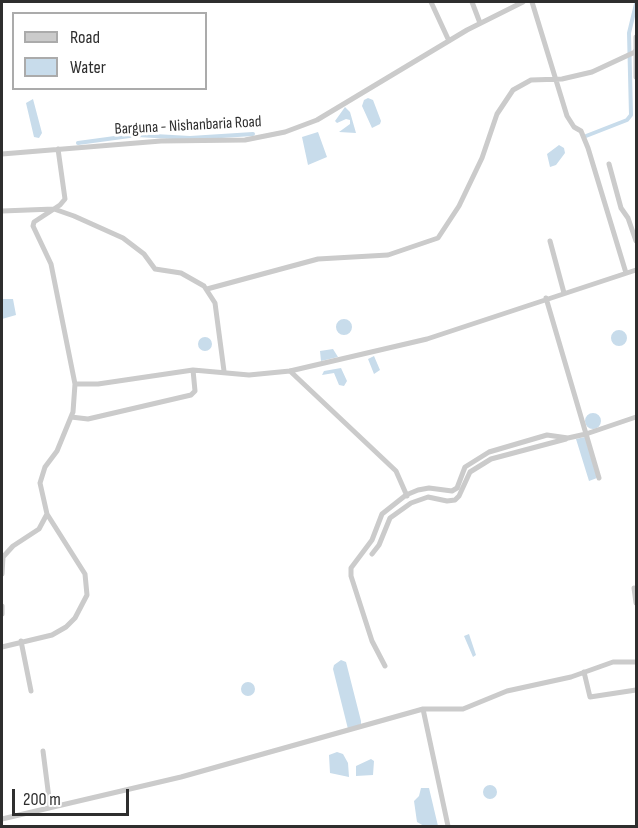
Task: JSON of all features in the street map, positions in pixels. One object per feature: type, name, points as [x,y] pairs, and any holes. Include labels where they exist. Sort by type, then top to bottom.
[{"type":"street","points":[[431,2],[449,41]]},
{"type":"street","points":[[472,2],[480,23]]},
{"type":"street","name":"Barguna - Nishanbaria Road","points":[[2,154],[161,141],[245,140],[285,132],[317,120],[480,23],[523,2]]},
{"type":"street","points":[[532,2],[567,116],[574,127],[580,131],[588,148],[626,273]]},
{"type":"street","points":[[636,37],[636,77]]},
{"type":"street","points":[[207,289],[318,259],[388,255],[438,238],[459,206],[482,158],[496,114],[513,90],[531,80],[592,72],[636,50]]},
{"type":"street","points":[[2,647],[52,635],[66,627],[75,618],[87,595],[85,574],[47,514],[40,483],[45,467],[57,451],[71,417],[75,384],[51,264],[33,226],[43,214],[54,209],[65,199],[58,148]]},
{"type":"street","points":[[609,164],[621,208],[628,218],[636,241]]},
{"type":"street","points":[[2,211],[54,209],[123,238],[144,254],[154,269],[181,273],[207,289],[215,303],[224,371]]},
{"type":"street","points":[[549,241],[564,293]]},
{"type":"street","points":[[75,384],[98,384],[193,370],[249,375],[290,371],[427,339],[636,270]]},
{"type":"street","points":[[546,298],[599,478]]},
{"type":"street","points":[[71,417],[88,419],[191,395],[195,391],[193,370]]},
{"type":"street","points":[[290,371],[396,471],[411,503]]},
{"type":"street","points":[[372,554],[379,545],[390,518],[411,503],[428,497],[447,501],[455,500],[470,472],[490,459],[586,434],[636,417]]},
{"type":"street","points":[[386,666],[372,641],[365,610],[353,585],[351,568],[372,540],[382,514],[406,495],[429,488],[452,491],[457,488],[465,467],[489,452],[548,435],[568,438]]},
{"type":"street","points":[[2,574],[3,557],[13,546],[39,529],[47,514]]},
{"type":"street","points":[[633,588],[636,603]]},
{"type":"street","points":[[2,606],[2,614]]},
{"type":"street","points":[[21,641],[31,691]]},
{"type":"street","points":[[2,819],[182,777],[423,709],[463,709],[507,691],[584,672],[613,662],[636,662]]},
{"type":"street","points":[[584,672],[590,698],[636,690]]},
{"type":"street","points":[[423,709],[448,826]]},
{"type":"street","points":[[43,751],[50,806]]},
{"type":"water","points":[[368,98],[373,100],[381,121],[372,128],[362,106],[364,100]]},
{"type":"water","points":[[33,99],[42,133],[39,138],[34,137],[26,103]]},
{"type":"water","points":[[345,107],[350,112],[356,133],[339,132],[350,124],[350,120],[346,119],[337,123],[335,121]]},
{"type":"water","points":[[318,132],[327,157],[308,165],[302,137]]},
{"type":"water","points":[[559,145],[564,148],[565,153],[556,165],[550,167],[547,154]]},
{"type":"water","points":[[2,299],[13,299],[16,315],[2,319]]},
{"type":"water","points":[[344,319],[352,327],[344,335],[336,327]]},
{"type":"water","points":[[619,330],[627,338],[619,346],[611,338]]},
{"type":"water","points":[[205,337],[210,339],[212,344],[210,349],[205,351],[200,349],[198,344],[200,339]]},
{"type":"water","points":[[333,349],[338,357],[321,361],[320,351]]},
{"type":"water","points":[[374,356],[380,370],[374,374],[368,359]]},
{"type":"water","points":[[341,368],[347,381],[344,386],[339,385],[334,373],[322,375],[324,371]]},
{"type":"water","points":[[590,413],[596,413],[601,421],[599,427],[590,429],[585,424],[585,418]]},
{"type":"water","points":[[585,437],[597,478],[589,481],[576,439]]},
{"type":"water","points":[[469,634],[476,655],[473,657],[464,636]]},
{"type":"water","points":[[341,660],[346,662],[361,721],[361,724],[348,729],[333,669],[334,665]]},
{"type":"water","points":[[248,682],[253,684],[255,689],[253,694],[248,696],[243,694],[241,689],[243,684]]},
{"type":"water","points":[[337,752],[343,754],[348,763],[349,777],[330,773],[329,755]]},
{"type":"water","points":[[371,759],[374,761],[373,775],[356,776],[356,766]]},
{"type":"water","points":[[487,785],[493,785],[497,792],[493,799],[487,799],[483,795],[483,789]]},
{"type":"water","points":[[421,788],[429,788],[438,826],[424,826],[417,822],[414,801],[419,796]]},
{"type":"waterway","points":[[586,136],[627,120],[631,115],[629,33],[636,4]]},
{"type":"waterway","points":[[78,143],[137,135],[190,138],[253,134]]}]
